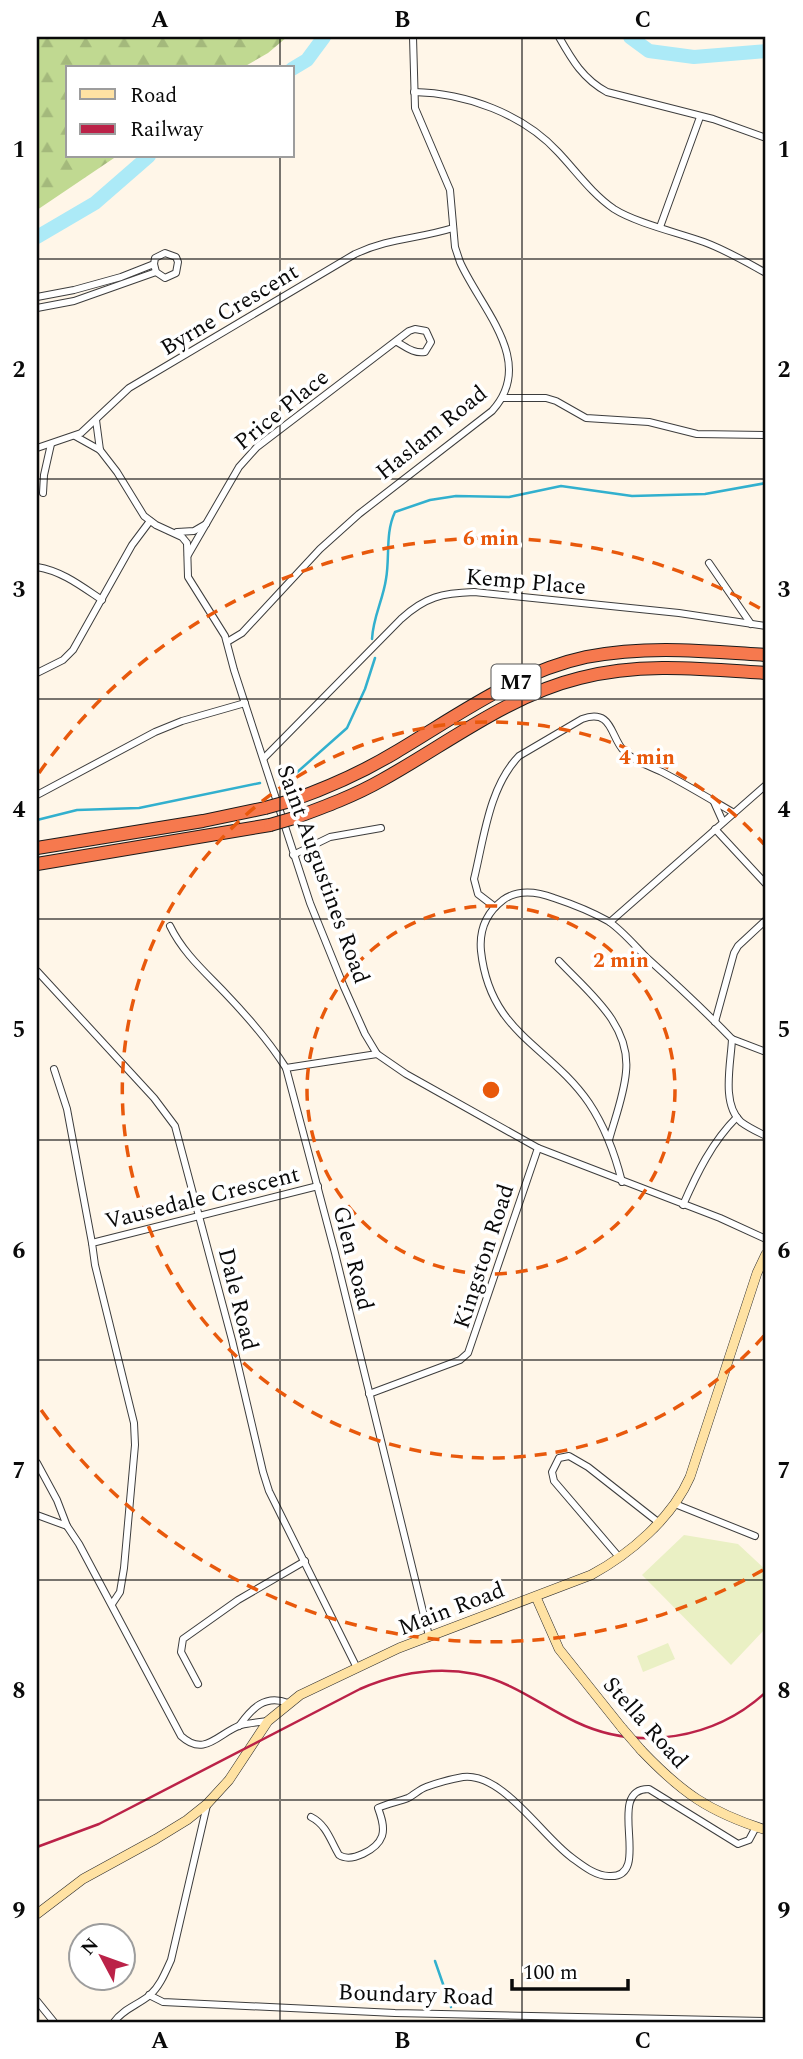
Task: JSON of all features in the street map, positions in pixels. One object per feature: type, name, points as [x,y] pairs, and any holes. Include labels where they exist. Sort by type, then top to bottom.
[{"type":"highway","name":"M7","points":[[37,848],[203,821],[290,801],[354,774],[472,705],[545,669],[584,658],[628,651],[676,648],[766,656]]},
{"type":"highway","name":"M7","points":[[37,864],[270,825],[294,818],[355,795],[517,700],[558,684],[648,667],[766,673]]},
{"type":"main road","name":"Main Road","points":[[37,1914],[83,1879],[177,1826],[207,1804],[229,1780],[268,1721],[288,1703],[313,1688],[429,1636],[591,1574],[619,1557],[658,1522],[676,1504],[690,1477],[757,1273],[766,1254]]},
{"type":"main road","name":"Stella Road","points":[[536,1597],[559,1649],[622,1728],[665,1775],[697,1801],[731,1819],[761,1829]]},
{"type":"street","name":"Haslam Road","points":[[227,642],[242,633],[320,549],[359,514],[482,420],[503,398],[509,383],[509,353],[460,262],[453,228],[450,190],[415,108],[413,37]]},
{"type":"street","points":[[559,37],[577,68],[597,86],[618,96],[725,122],[766,138]]},
{"type":"street","points":[[414,92],[453,96],[516,120],[544,138],[597,195],[616,210],[717,247],[766,272]]},
{"type":"street","points":[[660,227],[701,117]]},
{"type":"street","name":"Byrne Crescent","points":[[37,448],[75,436],[129,388],[355,254],[384,242],[435,234],[453,228]]},
{"type":"street","points":[[37,308],[74,301],[122,280],[153,264],[160,254],[176,257],[178,262],[176,273],[171,276],[160,276],[153,264]]},
{"type":"street","points":[[37,297],[156,272]]},
{"type":"street","name":"Price Place","points":[[188,555],[246,457],[409,331],[426,331],[431,342],[425,352],[420,353],[397,342]]},
{"type":"street","points":[[503,398],[546,398],[586,418],[649,422],[697,435],[766,435]]},
{"type":"street","points":[[96,420],[100,450]]},
{"type":"street","points":[[75,436],[100,450],[150,521],[175,532],[194,531],[209,522]]},
{"type":"street","points":[[43,493],[51,444]]},
{"type":"street","points":[[37,673],[63,660],[74,650],[132,545],[150,521]]},
{"type":"street","name":"Saint Augustines Road","points":[[175,532],[187,543],[188,578],[227,642],[293,855],[344,987],[377,1054],[406,1074],[538,1148],[766,1239]]},
{"type":"street","points":[[709,563],[751,624]]},
{"type":"street","points":[[37,567],[64,575],[102,600]]},
{"type":"street","name":"Kemp Place","points":[[264,758],[415,606],[432,597],[474,592],[679,613],[766,626]]},
{"type":"street","points":[[733,621],[738,604]]},
{"type":"street","points":[[37,795],[155,732],[182,721],[245,703]]},
{"type":"street","points":[[495,907],[478,894],[474,879],[498,787],[519,755],[582,719],[593,716],[602,719],[614,732],[626,754],[734,813]]},
{"type":"street","points":[[610,922],[766,785]]},
{"type":"street","points":[[713,800],[723,822]]},
{"type":"street","points":[[293,855],[330,837],[380,828]]},
{"type":"street","points":[[715,829],[766,884]]},
{"type":"street","points":[[622,1182],[609,1140],[594,1111],[577,1088],[518,1032],[503,1014],[496,1000],[483,962],[481,941],[488,915],[495,907],[507,897],[520,893],[543,894],[610,922],[732,1039],[766,1052]]},
{"type":"street","points":[[715,1022],[734,953],[766,920]]},
{"type":"street","name":"Glen Road","points":[[170,926],[187,953],[275,1051],[286,1068],[318,1186],[429,1636]]},
{"type":"street","points":[[559,961],[615,1022],[624,1043],[626,1074],[609,1140]]},
{"type":"street","name":"Dale Road","points":[[37,971],[169,1116],[180,1140],[269,1491],[357,1668]]},
{"type":"street","points":[[732,1039],[729,1094],[737,1117],[765,1133]]},
{"type":"street","points":[[286,1068],[377,1054]]},
{"type":"street","points":[[54,1069],[67,1109],[92,1243]]},
{"type":"street","points":[[682,1205],[706,1158],[726,1128],[737,1117]]},
{"type":"street","name":"Kingston Road","points":[[369,1394],[460,1360],[468,1353],[538,1148]]},
{"type":"street","name":"Vausedale Crescent","points":[[112,1604],[120,1591],[123,1576],[135,1445],[134,1423],[92,1243],[318,1186]]},
{"type":"street","points":[[619,1557],[554,1480],[552,1472],[559,1458],[569,1456],[588,1467],[658,1522]]},
{"type":"street","points":[[37,1463],[57,1500],[67,1526],[112,1604],[181,1735],[198,1746],[211,1742],[239,1726],[268,1721]]},
{"type":"street","points":[[676,1504],[755,1536]]},
{"type":"street","points":[[37,1516],[67,1526]]},
{"type":"street","points":[[198,1684],[181,1651],[183,1639],[238,1600],[305,1561]]},
{"type":"street","points":[[239,1726],[254,1708],[266,1700],[276,1699],[288,1703]]},
{"type":"street","points":[[311,1817],[321,1823],[339,1855],[348,1858],[367,1851],[380,1840],[383,1831],[378,1808],[391,1801],[408,1798],[426,1787],[473,1777],[485,1780],[499,1789],[574,1859],[601,1875],[612,1877],[625,1870],[630,1845],[627,1811],[632,1797],[643,1789],[649,1789],[738,1844],[750,1840],[761,1829]]},
{"type":"street","points":[[114,2022],[126,2010],[149,1996],[160,1984],[171,1961],[207,1804]]},
{"type":"street","name":"Boundary Road","points":[[149,1996],[163,2002],[511,2019],[766,2021]]},
{"type":"street","points":[[37,2001],[54,2022]]},
{"type":"street","points":[[395,2013],[395,2022]]},
{"type":"green space","points":[[37,37],[287,37],[268,53],[245,66],[66,66],[66,158],[114,158],[37,210]]},
{"type":"green space","points":[[684,1535],[738,1544],[766,1570],[766,1628],[731,1665],[642,1575]]},
{"type":"green space","points":[[668,1643],[675,1659],[643,1672],[637,1656]]},
{"type":"waterway","points":[[294,68],[307,60],[324,37]]},
{"type":"waterway","points":[[630,37],[649,51],[694,57],[766,51]]},
{"type":"waterway","points":[[37,237],[95,203],[147,158]]},
{"type":"waterway","points":[[372,639],[386,579],[390,528],[395,512],[430,500],[456,496],[509,497],[561,486],[632,496],[705,494],[766,483]]},
{"type":"waterway","points":[[280,779],[294,775],[347,728],[365,689],[375,658]]},
{"type":"waterway","points":[[37,820],[77,810],[139,808],[260,783]]},
{"type":"waterway","points":[[435,1961],[451,2007]]},
{"type":"railway","points":[[37,1847],[99,1824],[360,1689],[416,1672],[460,1672],[489,1678],[576,1722],[625,1737],[676,1736],[700,1730],[724,1721],[766,1692]]}]
